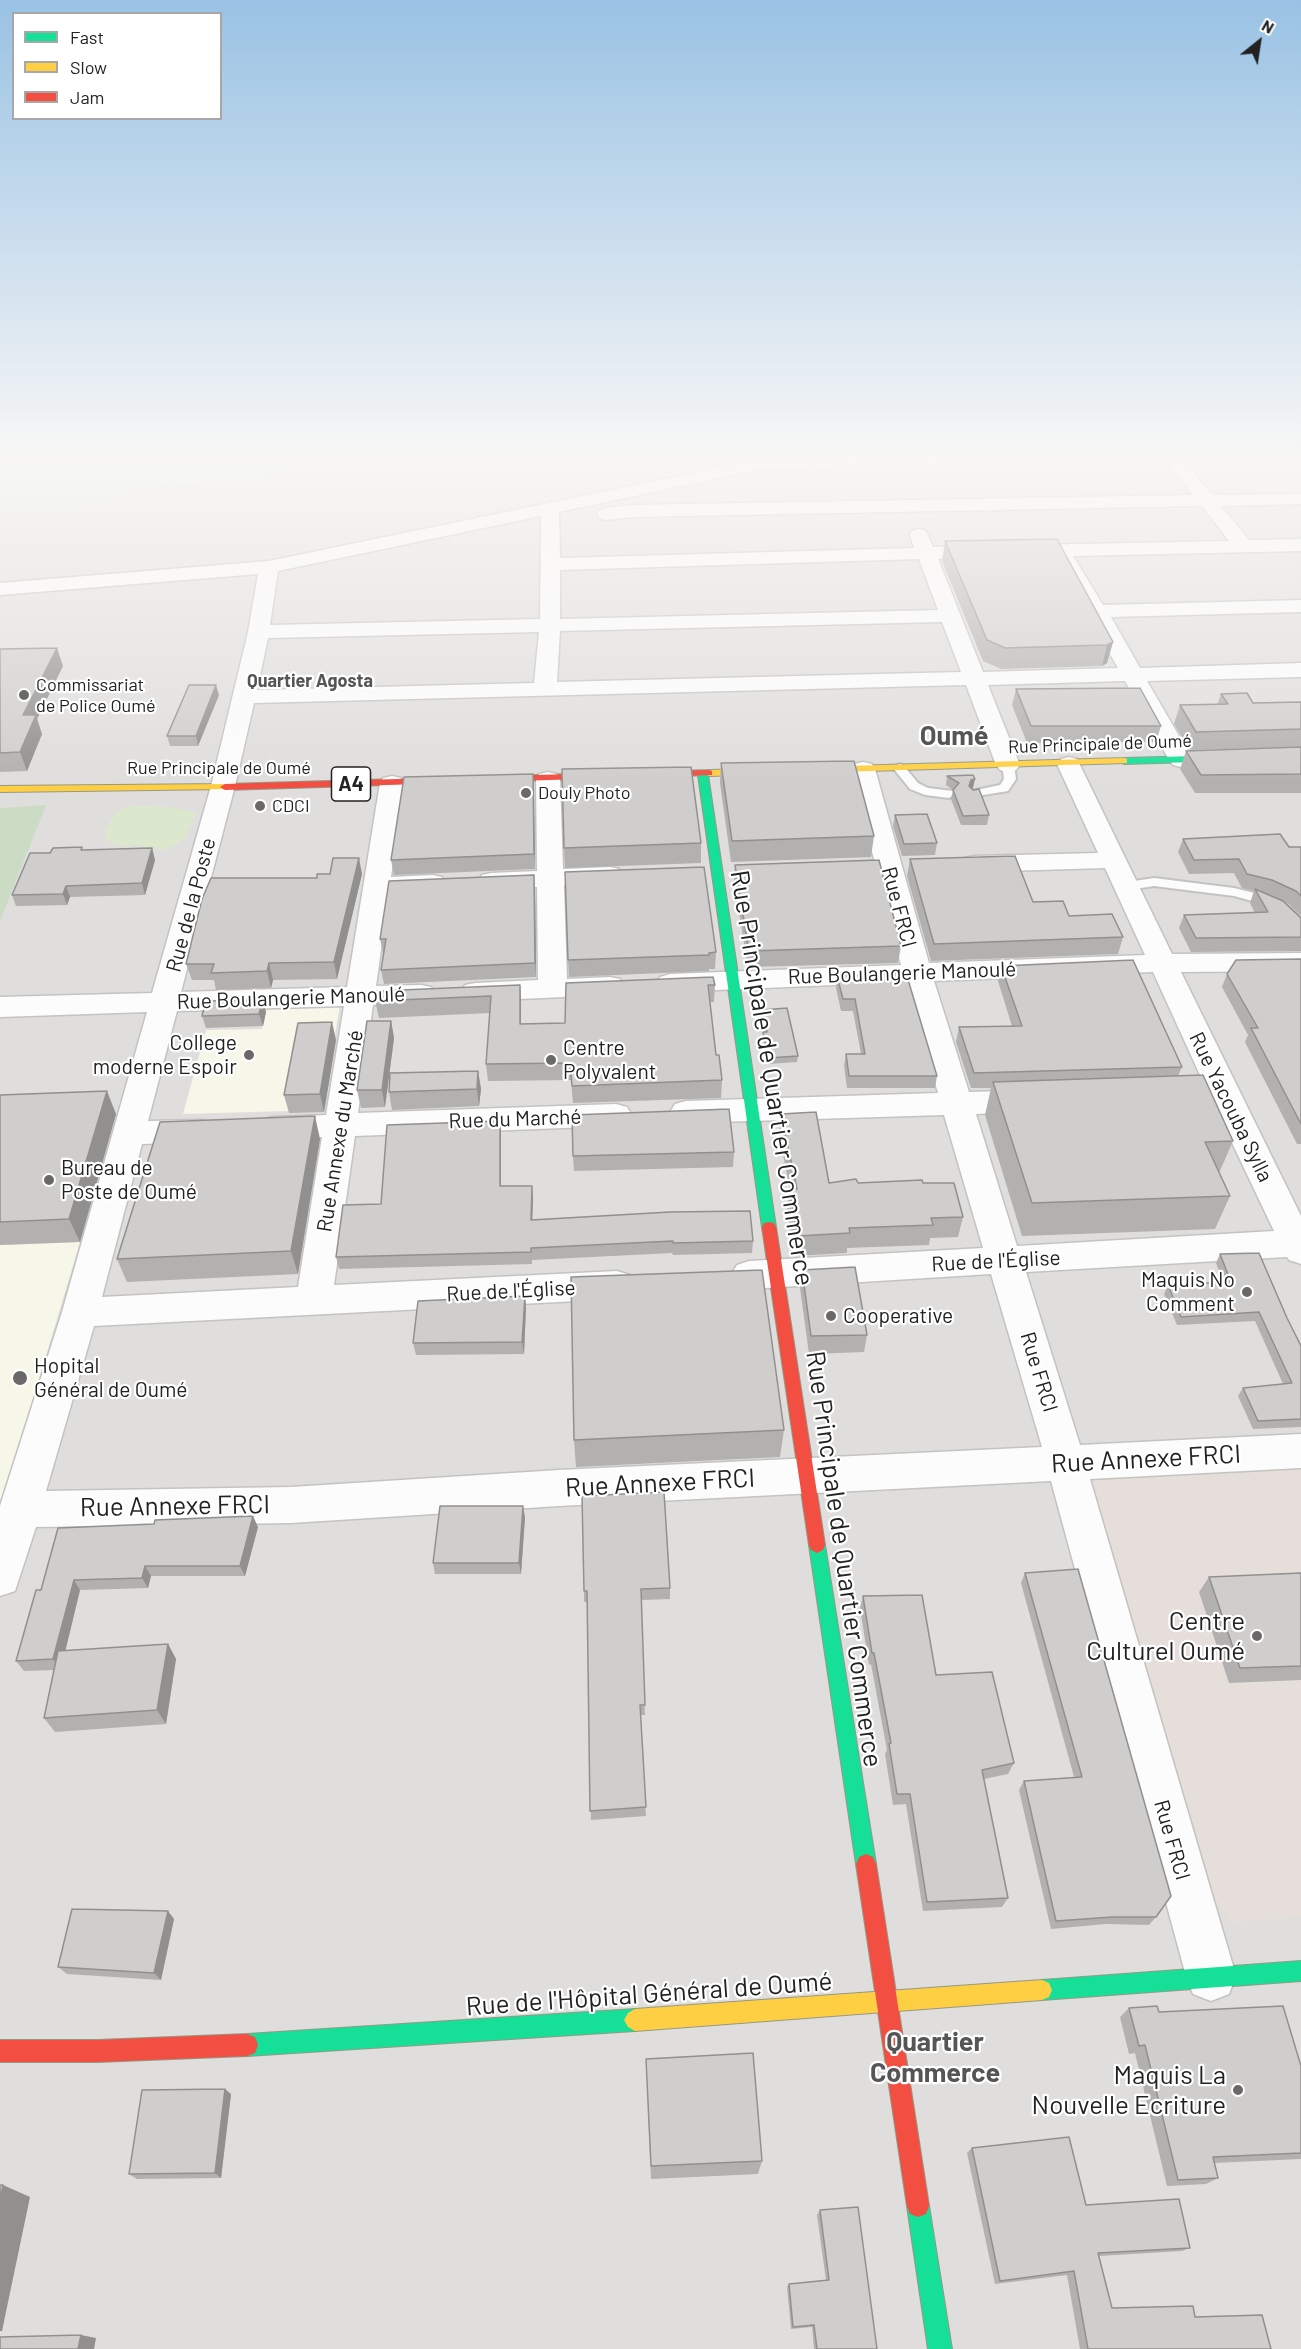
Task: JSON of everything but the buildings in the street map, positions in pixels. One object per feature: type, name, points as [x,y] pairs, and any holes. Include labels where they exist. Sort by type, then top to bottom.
[{"type":"street","points":[[0,589],[277,566]]},
{"type":"street","points":[[545,689],[550,626],[551,566]]},
{"type":"street","points":[[932,566],[1008,765]]},
{"type":"street","points":[[1069,566],[1181,760]]},
{"type":"street","name":"Rue de la Poste","points":[[0,1577],[80,1312],[223,786],[259,632],[269,567]]},
{"type":"street","points":[[1097,611],[1301,606]]},
{"type":"street","points":[[259,632],[951,616]]},
{"type":"street","points":[[244,697],[1301,670]]},
{"type":"street","name":"Rue Principale de Oumé","points":[[0,789],[392,783],[1301,756]]},
{"type":"street","name":"Rue Yacouba Sylla","points":[[1069,764],[1224,1094],[1300,1246]]},
{"type":"street","name":"Rue FRCI","points":[[863,769],[917,972],[1066,1463],[1211,1977]]},
{"type":"street","name":"Rue Principale de Quartier Commerce","points":[[703,775],[806,1476],[940,2349]]},
{"type":"street","points":[[548,779],[553,989]]},
{"type":"street","name":"Rue Annexe du Marché","points":[[314,1300],[392,783]]},
{"type":"street","points":[[948,865],[1115,860]]},
{"type":"street","points":[[375,886],[634,874]]},
{"type":"street","name":"Rue Boulangerie Manoulé","points":[[0,1007],[361,997],[1162,963],[1301,962]]},
{"type":"street","points":[[1143,1097],[1224,1094]]},
{"type":"street","name":"Rue du Marché","points":[[129,1133],[752,1109],[1062,1100]]},
{"type":"street","name":"Rue de l'Église","points":[[718,1277],[1300,1246]]},
{"type":"street","name":"Rue de l'Église","points":[[80,1312],[552,1290],[647,1283]]},
{"type":"street","name":"Rue Annexe FRCI","points":[[19,1509],[291,1505],[559,1488],[1301,1451]]},
{"type":"street","name":"Rue de l'Hôpital Général de Oumé","points":[[0,2051],[98,2051],[230,2046],[548,2026],[1301,1971]]},
{"type":"lane","points":[[975,794],[1004,788],[1010,779],[1008,765]]},
{"type":"lane","points":[[899,768],[914,786],[925,791],[949,794]]},
{"type":"lane","points":[[1128,886],[1154,882],[1234,891],[1261,899],[1284,910],[1301,927]]},
{"type":"shaded area","points":[[0,566],[1301,566],[1301,2349],[0,2349]]},
{"type":"shaded area","name":"College moderne Espoir","points":[[340,1005],[334,1040],[289,1111],[183,1114],[206,1030],[262,1029],[267,1007]]},
{"type":"shaded area","name":"Hopital Général de Oumé","points":[[80,1242],[0,1510],[0,1245]]},
{"type":"shaded area","points":[[1301,1463],[1301,1918],[1229,1922],[1198,1872],[1085,1494],[1103,1466]]},
{"type":"green space","points":[[46,805],[0,921],[0,808]]},
{"type":"green space","points":[[168,807],[190,811],[196,815],[184,839],[172,847],[161,850],[136,845],[119,846],[108,841],[104,832],[114,815],[123,808]]},
{"type":"traffic: fast","points":[[1124,761],[1301,756]]},
{"type":"traffic: fast","points":[[703,775],[769,1227]]},
{"type":"traffic: fast","points":[[817,1545],[866,1864]]},
{"type":"traffic: fast","points":[[1042,1990],[1301,1971]]},
{"type":"traffic: fast","points":[[247,2045],[635,2020]]},
{"type":"traffic: fast","points":[[918,2206],[940,2349]]},
{"type":"traffic: slow","points":[[709,773],[1124,761]]},
{"type":"traffic: slow","points":[[0,789],[225,787]]},
{"type":"traffic: slow","points":[[635,2020],[1042,1990]]},
{"type":"traffic: jam","points":[[225,787],[709,773]]},
{"type":"traffic: jam","points":[[769,1227],[817,1545]]},
{"type":"traffic: jam","points":[[866,1864],[918,2206]]},
{"type":"traffic: jam","points":[[0,2051],[98,2051],[247,2045]]},
{"type":"place","name":"Commissariat de Police Oumé","points":[[24,695]]},
{"type":"place","name":"Douly Photo","points":[[526,793]]},
{"type":"place","name":"CDCI","points":[[260,806]]},
{"type":"place","name":"College moderne Espoir","points":[[249,1055]]},
{"type":"place","name":"Centre Polyvalent","points":[[551,1060]]},
{"type":"place","name":"Bureau de Poste de Oumé","points":[[49,1180]]},
{"type":"place","name":"Maquis No Comment","points":[[1247,1292]]},
{"type":"place","name":"Cooperative","points":[[831,1316]]},
{"type":"place","name":"Hopital Général de Oumé","points":[[20,1378]]},
{"type":"place","name":"Centre Culturel Oumé","points":[[1257,1636]]},
{"type":"place","name":"Maquis La Nouvelle Ecriture","points":[[1238,2090]]},
{"type":"district","name":"Quartier Agosta","points":[[310,681]]},
{"type":"district","name":"Oumé","points":[[954,736]]},
{"type":"district","name":"Quartier Commerce","points":[[935,2058]]}]
